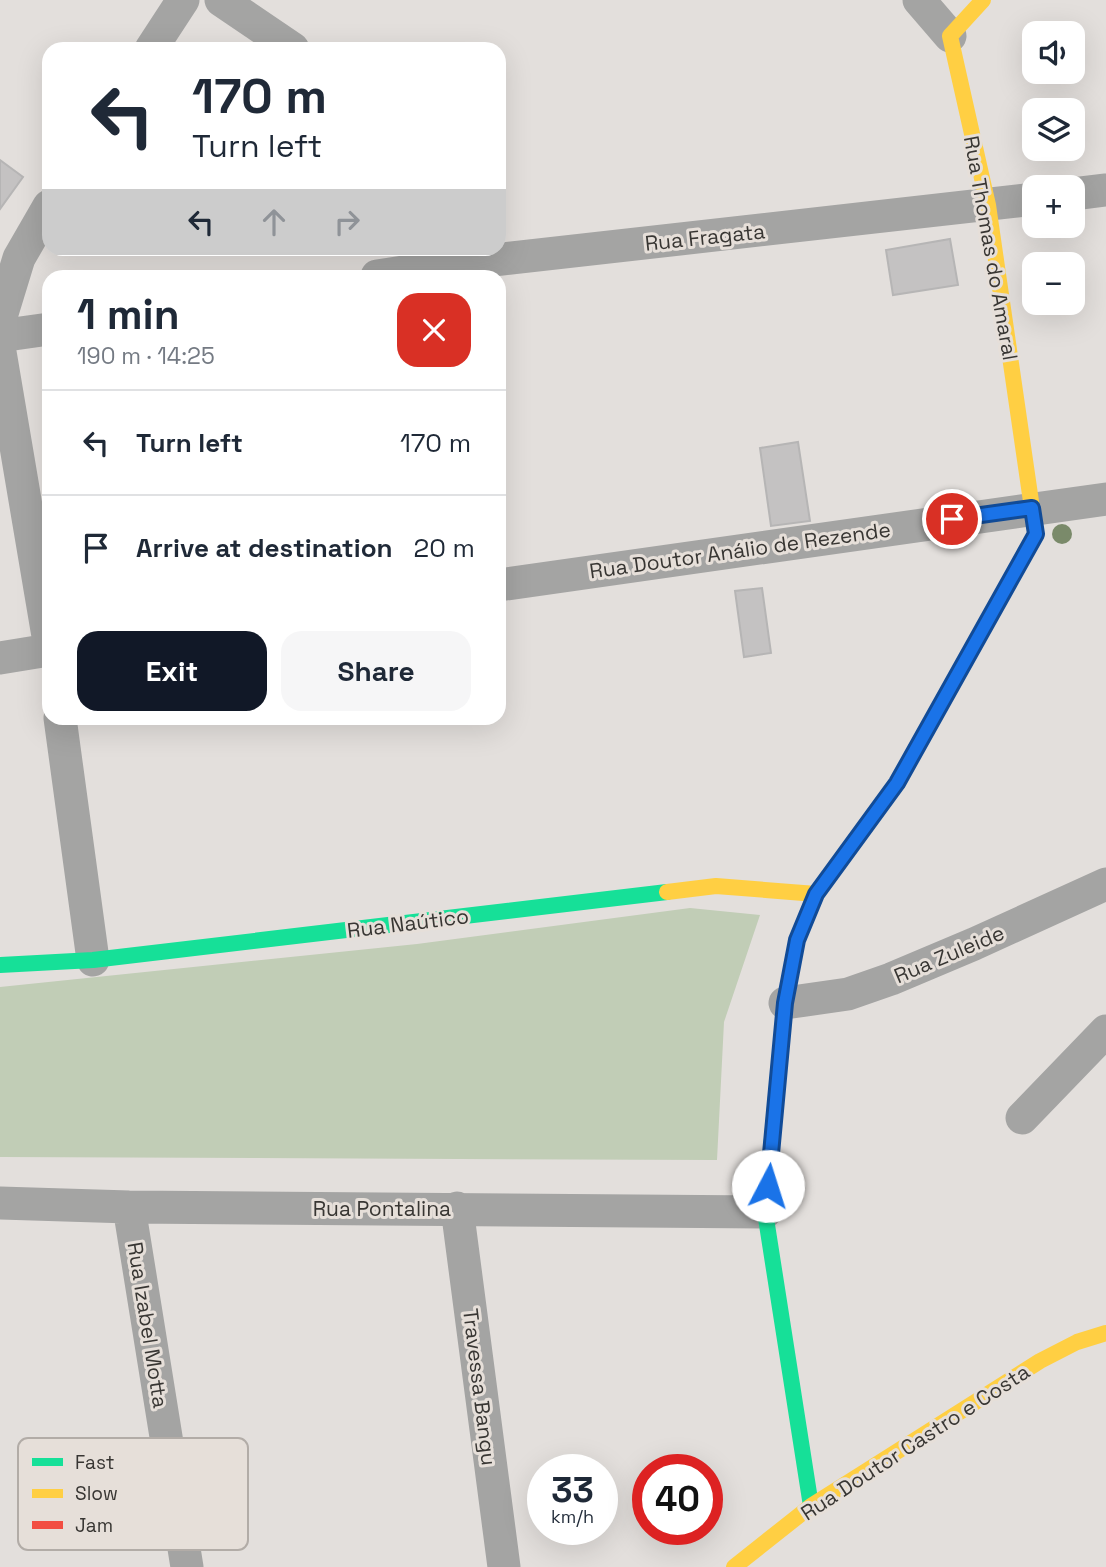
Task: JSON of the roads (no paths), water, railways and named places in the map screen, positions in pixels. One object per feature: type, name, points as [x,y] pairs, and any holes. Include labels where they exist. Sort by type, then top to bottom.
[{"type":"street","points":[[156,42],[183,0]]},
{"type":"street","points":[[221,0],[283,42]]},
{"type":"street","name":"Rua Thomas do Amaral","points":[[811,1506],[765,1212],[785,1003],[797,940],[816,894],[897,783],[1036,534],[988,205],[950,36],[919,0]]},
{"type":"street","points":[[950,36],[982,0]]},
{"type":"street","points":[[1085,193],[1106,190]]},
{"type":"street","name":"Rua Fragata","points":[[506,251],[1022,201]]},
{"type":"street","points":[[0,320],[19,258],[42,218]]},
{"type":"street","name":"Rua Fragata","points":[[393,270],[423,259],[454,256]]},
{"type":"street","points":[[0,336],[42,330]]},
{"type":"street","points":[[0,352],[42,601]]},
{"type":"street","name":"Rua Doutor Análio de Rezende","points":[[506,584],[1106,499]]},
{"type":"street","points":[[0,659],[42,651]]},
{"type":"street","points":[[61,725],[93,960]]},
{"type":"street","name":"Rua Zuleide","points":[[785,1003],[848,994],[891,979],[1106,884]]},
{"type":"street","name":"Rua Naútico","points":[[0,965],[93,960],[716,886],[816,894]]},
{"type":"street","points":[[1022,1118],[1106,1031]]},
{"type":"street","name":"Rua Pontalina","points":[[0,1203],[130,1207],[765,1212]]},
{"type":"street","name":"Rua Izabel Motta","points":[[130,1207],[167,1438]]},
{"type":"street","name":"Travessa Bangu","points":[[457,1208],[504,1567]]},
{"type":"street","name":"Rua Doutor Castro e Costa","points":[[734,1567],[811,1506],[1040,1361],[1077,1342],[1106,1334]]}]
